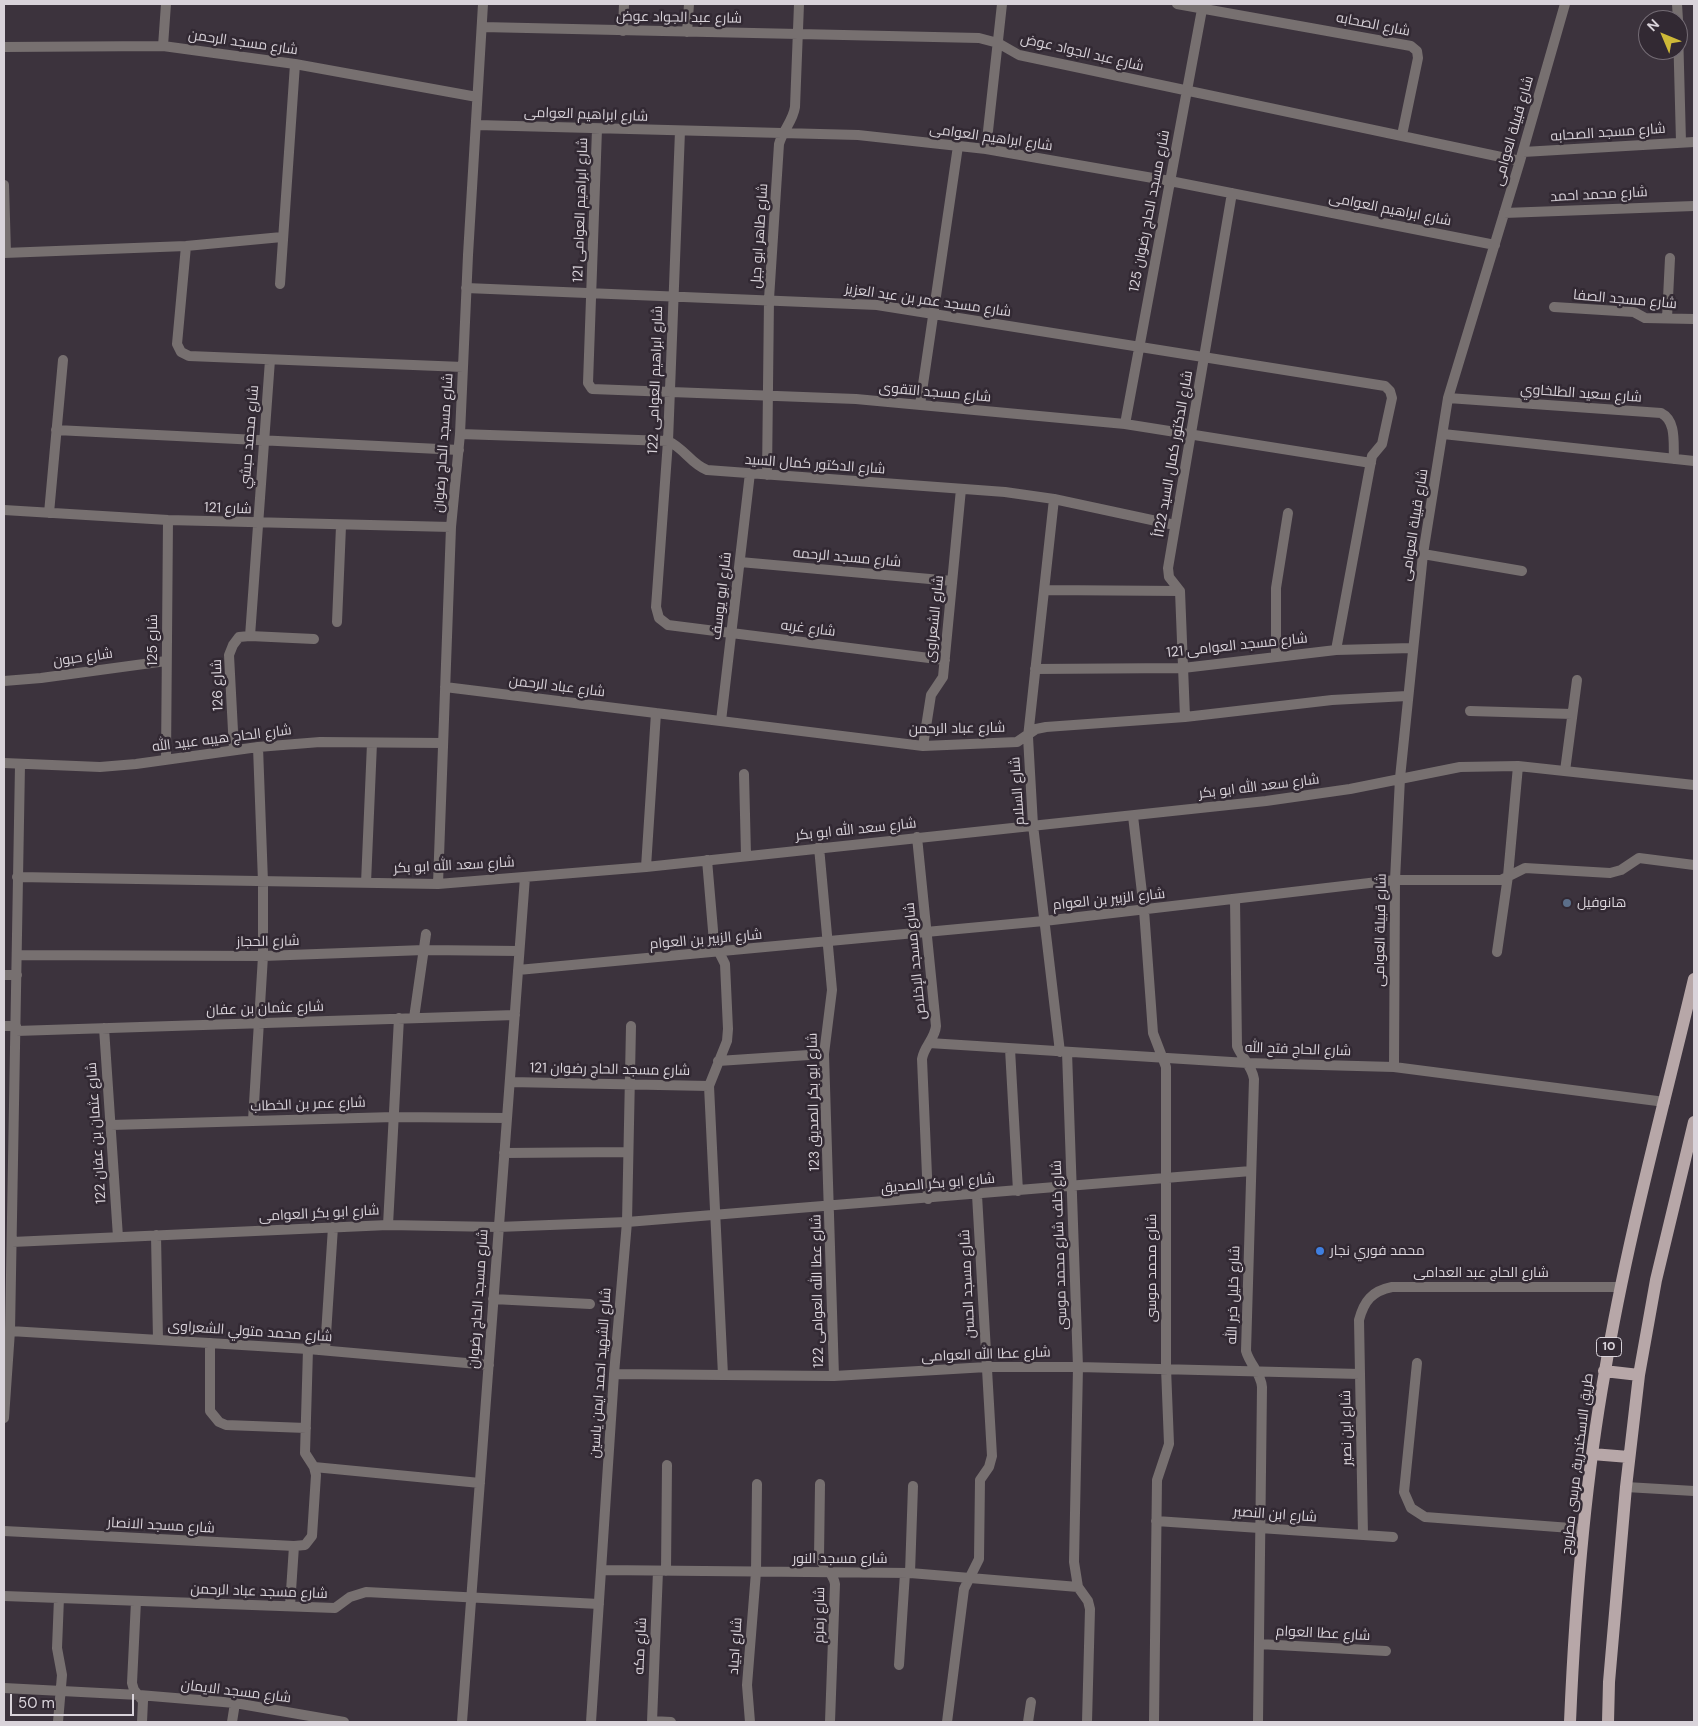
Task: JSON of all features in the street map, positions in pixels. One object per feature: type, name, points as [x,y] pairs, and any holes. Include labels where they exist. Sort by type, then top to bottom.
[{"type":"main road","name":"طريق الاسكندرية, مرسى مطروح","points":[[1570,1722],[1584,1529],[1604,1371],[1620,1287],[1694,979]]},
{"type":"main road","points":[[1608,1722],[1609,1682],[1626,1487],[1639,1375],[1656,1280],[1694,1122]]},
{"type":"main road","points":[[1604,1371],[1639,1375]]},
{"type":"main road","points":[[1592,1454],[1629,1457]]},
{"type":"street","points":[[163,46],[166,4]]},
{"type":"street","name":"شارع مسجد الحاج رضوان","points":[[438,884],[451,527],[460,434],[476,97],[483,4]]},
{"type":"street","points":[[623,30],[624,4]]},
{"type":"street","points":[[687,32],[689,4]]},
{"type":"street","name":"شارع طاهر ابو جبل","points":[[767,475],[770,299],[781,135],[791,121],[795,107],[799,4]]},
{"type":"street","points":[[986,148],[1002,4]]},
{"type":"street","name":"شارع الصحابه","points":[[1178,4],[1202,6],[1407,44],[1414,48],[1418,58],[1402,135]]},
{"type":"street","name":"شارع قبيلة العوامى","points":[[1394,1067],[1394,880],[1400,778],[1423,554],[1448,398],[1522,157],[1566,4]]},
{"type":"street","name":"شارع مسجد الحاج رضوان 125","points":[[1125,424],[1202,6]]},
{"type":"street","name":"شارع عبد الجواد عوض","points":[[482,27],[979,38],[998,43],[1019,55],[1402,135],[1522,157]]},
{"type":"street","name":"شارع مسجد الرحمن","points":[[4,47],[163,46],[295,64],[476,97]]},
{"type":"street","points":[[1679,60],[1682,142]]},
{"type":"street","points":[[280,284],[295,64]]},
{"type":"street","name":"شارع ابراهيم العوامى","points":[[476,126],[597,128],[781,135],[858,135],[986,148],[1170,181],[1494,245]]},
{"type":"street","name":"شارع ابراهيم العوامى 121","points":[[592,293],[597,128]]},
{"type":"street","name":"شارع ابراهيم العوامى 122","points":[[668,625],[659,618],[656,607],[668,441],[680,131]]},
{"type":"street","name":"شارع مسجد الصحابه","points":[[1522,157],[1694,142]]},
{"type":"street","points":[[920,405],[958,146]]},
{"type":"street","points":[[4,185],[5,253],[186,246],[282,237]]},
{"type":"street","name":"شارع الدكتور كمال السيد 122أ","points":[[1185,717],[1180,591],[1170,579],[1168,573],[1232,194]]},
{"type":"street","name":"شارع محمد احمد","points":[[1504,213],[1694,206]]},
{"type":"street","points":[[186,246],[177,334],[177,344],[181,352],[200,357],[463,367]]},
{"type":"street","points":[[1668,318],[1670,258]]},
{"type":"street","name":"شارع مسجد عمر بن عبد العزيز","points":[[466,288],[770,299],[877,305],[1382,385],[1390,391],[1392,398],[1383,440],[1372,456],[1370,463]]},
{"type":"street","name":"شارع مسجد التقوى","points":[[592,293],[589,387],[593,389],[856,399],[1125,424],[1370,463]]},
{"type":"street","name":"شارع مسجد الصفا","points":[[1554,307],[1632,312],[1646,318],[1694,319]]},
{"type":"street","points":[[49,513],[62,360]]},
{"type":"street","name":"شارع محمد حبشي","points":[[250,636],[270,360]]},
{"type":"street","name":"شارع سعيد الطلخاوي","points":[[1448,398],[1661,413],[1668,418],[1672,426],[1674,459]]},
{"type":"street","points":[[56,430],[459,450]]},
{"type":"street","points":[[460,434],[668,441]]},
{"type":"street","points":[[1443,434],[1694,461]]},
{"type":"street","name":"شارع الدكتور كمال السيد","points":[[668,441],[684,450],[690,459],[701,468],[750,474],[961,489],[1054,499],[1175,525]]},
{"type":"street","points":[[1336,650],[1370,463]]},
{"type":"street","name":"شارع ابو يوسف","points":[[721,721],[750,474]]},
{"type":"street","name":"شارع الشعراوى","points":[[923,746],[930,696],[942,681],[961,489]]},
{"type":"street","name":"شارع السلام","points":[[1054,499],[1028,737],[1033,825],[1044,921],[1064,1052]]},
{"type":"street","name":"شارع 121","points":[[4,510],[168,520],[342,526],[451,527]]},
{"type":"street","points":[[1276,657],[1276,588],[1288,513]]},
{"type":"street","name":"شارع 125","points":[[166,760],[168,520]]},
{"type":"street","points":[[337,622],[342,526]]},
{"type":"street","points":[[1423,554],[1522,571]]},
{"type":"street","name":"شارع مسجد الرحمه","points":[[740,562],[952,581]]},
{"type":"street","points":[[1044,590],[1180,591]]},
{"type":"street","name":"شارع غربه","points":[[668,625],[944,660]]},
{"type":"street","points":[[250,636],[314,639]]},
{"type":"street","name":"شارع 126","points":[[234,750],[229,655],[232,645],[239,638],[250,636]]},
{"type":"street","name":"شارع مسجد العوامى 121","points":[[1035,669],[1183,668],[1336,650],[1412,648]]},
{"type":"street","name":"شارع حبون","points":[[4,681],[41,678],[166,660]]},
{"type":"street","points":[[1565,771],[1577,680]]},
{"type":"street","name":"شارع عباد الرحمن","points":[[445,687],[923,746],[1017,742],[1028,737],[1036,729],[1046,727],[1185,717],[1332,700],[1407,696]]},
{"type":"street","points":[[1470,711],[1572,714]]},
{"type":"street","points":[[646,867],[656,713]]},
{"type":"street","name":"شارع الحاج هيبه عبيد الله","points":[[4,763],[100,766],[166,760],[258,747],[320,742],[443,742]]},
{"type":"street","points":[[366,883],[372,743]]},
{"type":"street","points":[[253,1120],[263,956],[263,882],[258,747]]},
{"type":"street","points":[[4,1418],[10,1331],[20,765]]},
{"type":"street","points":[[1497,952],[1508,876],[1518,766]]},
{"type":"street","name":"شارع سعد الله ابو بكر","points":[[18,877],[438,884],[646,867],[917,837],[1133,816],[1350,789],[1460,768],[1518,766],[1694,785]]},
{"type":"street","points":[[744,774],[746,855]]},
{"type":"street","name":"شارع محمد موسى","points":[[1133,816],[1144,910],[1153,1033],[1166,1067],[1166,1368],[1169,1444],[1157,1480],[1154,1722]]},
{"type":"street","name":"شارع مسجد الإخلاص","points":[[917,837],[936,1026],[934,1038],[929,1043],[922,1059],[928,1199]]},
{"type":"street","name":"شارع ابو بكر الصديق 123","points":[[819,848],[832,990],[824,1054],[830,1206]]},
{"type":"street","name":"شارع الزبير بن العوام","points":[[518,970],[828,943],[1044,921],[1394,880],[1495,880],[1525,868],[1610,873],[1621,870],[1638,858],[1694,865]]},
{"type":"street","points":[[707,860],[714,942],[725,964],[728,1028],[727,1041],[709,1086],[722,1375]]},
{"type":"street","name":"شارع مسجد الحاج رضوان","points":[[462,1722],[525,877]]},
{"type":"street","name":"شارع خليل خير الله","points":[[1235,899],[1237,1046],[1254,1079],[1246,1351],[1262,1381],[1258,1722]]},
{"type":"street","points":[[414,1018],[426,934]]},
{"type":"street","name":"شارع الحجاز","points":[[17,956],[263,956],[424,950],[519,951]]},
{"type":"street","points":[[4,976],[16,975]]},
{"type":"street","name":"شارع عثمان بن عفان","points":[[4,1026],[16,1028],[104,1028],[515,1015]]},
{"type":"street","points":[[388,1225],[399,1018]]},
{"type":"street","name":"شارع الشهيد احمد ايمن ياسين","points":[[591,1722],[626,1222],[631,1026]]},
{"type":"street","name":"شارع عثمان بن عفان 122","points":[[104,1028],[118,1237]]},
{"type":"street","name":"شارع الحاج فتح الله","points":[[929,1043],[1247,1063],[1394,1067],[1665,1102]]},
{"type":"street","points":[[1010,1049],[1018,1191]]},
{"type":"street","name":"شارع خلف شارع محمد موسى","points":[[1064,1052],[1072,1186],[1078,1367],[1074,1562],[1078,1587],[1088,1601],[1090,1609],[1087,1722]]},
{"type":"street","points":[[718,1061],[824,1054]]},
{"type":"street","name":"شارع مسجد الحاج رضوان 121","points":[[510,1082],[709,1086]]},
{"type":"street","name":"شارع عمر بن الخطاب","points":[[111,1124],[394,1117],[507,1118]]},
{"type":"street","points":[[504,1153],[628,1152]]},
{"type":"street","name":"شارع ابو بكر الصديق","points":[[626,1222],[928,1199],[1251,1171]]},
{"type":"street","name":"شارع مسجد الحسن","points":[[947,1722],[964,1589],[979,1559],[980,1480],[989,1467],[992,1456],[977,1194]]},
{"type":"street","name":"شارع عطا الله العوامى 122","points":[[830,1206],[834,1376]]},
{"type":"street","name":"شارع ابو بكر العوامى","points":[[12,1242],[388,1225],[498,1227],[626,1222]]},
{"type":"street","points":[[325,1350],[333,1227]]},
{"type":"street","points":[[156,1235],[158,1340]]},
{"type":"street","name":"شارع الحاج عبد العدامى","points":[[1359,1320],[1367,1300],[1374,1293],[1392,1287],[1620,1287]]},
{"type":"street","points":[[493,1299],[590,1304]]},
{"type":"street","name":"شارع ابن نصير","points":[[1359,1320],[1363,1535]]},
{"type":"street","name":"شارع محمد متولي الشعراوى","points":[[10,1331],[325,1350],[488,1365]]},
{"type":"street","points":[[210,1343],[210,1411],[219,1422],[226,1425],[306,1428]]},
{"type":"street","points":[[290,1606],[294,1546],[305,1545],[312,1536],[316,1475],[314,1468],[304,1453],[308,1349]]},
{"type":"street","points":[[1418,1363],[1404,1492],[1411,1508],[1425,1517],[1584,1529]]},
{"type":"street","name":"شارع عطا الله العوامى","points":[[614,1374],[834,1376],[987,1367],[1078,1367],[1360,1374]]},
{"type":"street","name":"شارع مكه","points":[[652,1721],[667,1465]]},
{"type":"street","points":[[314,1468],[480,1483]]},
{"type":"street","name":"شارع اجياد","points":[[750,1722],[747,1685],[756,1572],[757,1484]]},
{"type":"street","name":"شارع زمزم","points":[[820,1484],[819,1557],[823,1566],[832,1573],[835,1584],[830,1722]]},
{"type":"street","points":[[899,1665],[908,1573],[913,1486]]},
{"type":"street","points":[[1626,1487],[1694,1491]]},
{"type":"street","name":"شارع ابن النصير","points":[[1156,1521],[1393,1537]]},
{"type":"street","name":"شارع مسجد الانصار","points":[[4,1531],[294,1546]]},
{"type":"street","name":"شارع مسجد النور","points":[[601,1570],[908,1573],[1078,1587]]},
{"type":"street","name":"شارع مسجد عباد الرحمن","points":[[4,1596],[335,1608],[357,1593],[366,1592],[599,1604]]},
{"type":"street","points":[[58,1722],[62,1675],[57,1641],[59,1598]]},
{"type":"street","points":[[136,1601],[132,1682],[134,1690],[142,1701],[142,1722]]},
{"type":"street","name":"شارع عطا العوام","points":[[1258,1644],[1386,1650]]},
{"type":"street","name":"شارع مسجد الايمان","points":[[4,1688],[139,1695],[235,1703],[343,1722]]},
{"type":"street","points":[[1028,1722],[1031,1702]]},
{"type":"street","points":[[232,1722],[235,1703]]},
{"type":"street","points":[[652,1721],[671,1722]]},
{"type":"place","name":"هانوفيل","points":[[1567,903]]},
{"type":"place","name":"محمد فوري نجار","points":[[1320,1251]]}]
